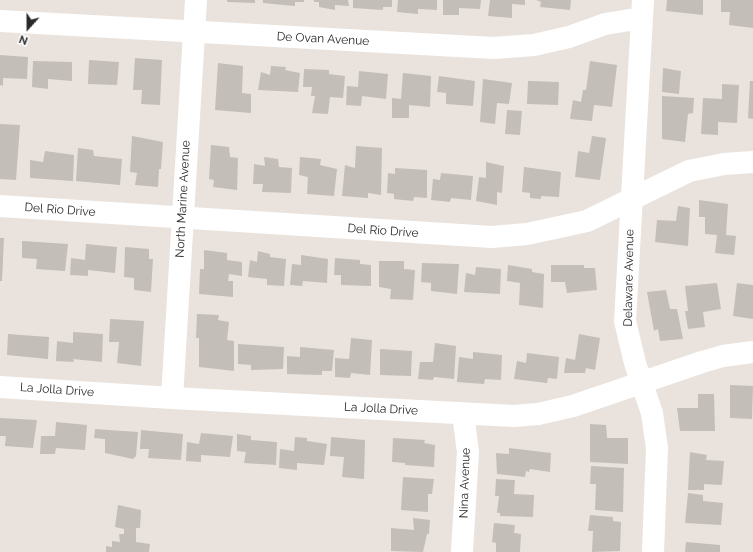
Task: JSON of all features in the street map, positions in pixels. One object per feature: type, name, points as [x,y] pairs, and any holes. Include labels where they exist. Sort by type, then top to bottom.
[{"type":"street","name":"North Marine Avenue","points":[[172,398],[196,0]]},
{"type":"street","name":"De Ovan Avenue","points":[[0,21],[494,48],[534,45],[569,37],[643,9]]},
{"type":"street","name":"Delaware Avenue","points":[[643,9],[625,321],[628,337],[652,413],[657,448],[653,552]]},
{"type":"street","name":"Del Rio Drive","points":[[0,206],[492,237],[527,234],[587,221],[689,171],[724,164],[753,162]]},
{"type":"street","name":"La Jolla Drive","points":[[0,386],[172,398],[514,416],[538,414],[573,406],[724,356],[753,352]]},
{"type":"street","name":"Nina Avenue","points":[[462,552],[468,452],[463,414]]},
{"type":"building","points":[[227,0],[255,0],[255,3],[227,2]]},
{"type":"building","points":[[263,0],[304,0],[304,2],[295,2],[295,6],[263,3]]},
{"type":"building","points":[[314,0],[348,0],[349,6],[335,5],[335,10],[319,7],[319,2],[314,2]]},
{"type":"building","points":[[353,0],[392,0],[392,7],[383,7],[383,10],[353,8]]},
{"type":"building","points":[[398,0],[437,0],[437,10],[418,9],[418,14],[397,12]]},
{"type":"building","points":[[443,0],[481,0],[480,9],[459,8],[459,15],[443,15]]},
{"type":"building","points":[[490,0],[525,0],[525,5],[512,4],[512,18],[488,16]]},
{"type":"building","points":[[536,0],[571,0],[570,10],[540,7],[541,2]]},
{"type":"building","points":[[667,0],[703,0],[703,15],[666,11]]},
{"type":"building","points":[[721,0],[753,0],[753,28],[729,25],[730,12],[721,12]]},
{"type":"building","points":[[0,55],[28,57],[27,79],[3,78],[3,86],[0,85]]},
{"type":"building","points":[[135,58],[162,60],[160,105],[141,104],[142,90],[133,90]]},
{"type":"building","points":[[89,60],[119,62],[117,85],[88,84]]},
{"type":"building","points":[[33,61],[72,62],[72,81],[48,79],[48,89],[32,87]]},
{"type":"building","points":[[590,61],[617,65],[612,107],[594,105],[592,121],[570,119],[573,100],[581,102],[583,90],[586,90]]},
{"type":"building","points":[[218,63],[243,66],[242,93],[251,94],[251,113],[215,110]]},
{"type":"building","points":[[271,66],[286,67],[285,70],[300,73],[298,92],[258,90],[261,72],[270,75]]},
{"type":"building","points":[[663,68],[681,71],[679,94],[662,92]]},
{"type":"building","points":[[304,69],[329,70],[329,74],[345,76],[343,98],[330,97],[328,114],[312,113],[315,96],[311,96],[312,87],[303,87]]},
{"type":"building","points":[[359,71],[388,74],[386,99],[362,96],[361,106],[346,105],[347,86],[358,87]]},
{"type":"building","points":[[403,73],[431,76],[430,107],[409,105],[409,118],[392,118],[392,98],[401,99]]},
{"type":"building","points":[[439,76],[475,81],[473,106],[446,104],[446,93],[437,92]]},
{"type":"building","points":[[483,79],[512,83],[509,104],[497,103],[495,124],[480,122]]},
{"type":"building","points":[[528,81],[559,82],[558,105],[527,104]]},
{"type":"building","points":[[750,81],[753,81],[753,119],[748,118]]},
{"type":"building","points":[[722,84],[739,85],[737,123],[718,122],[718,135],[701,134],[703,98],[722,99]]},
{"type":"building","points":[[662,96],[694,98],[693,113],[688,114],[685,142],[662,139]]},
{"type":"building","points":[[507,110],[522,111],[520,135],[505,134]]},
{"type":"building","points":[[0,124],[20,125],[16,180],[0,179]]},
{"type":"building","points":[[132,136],[163,142],[158,187],[135,185],[137,173],[130,172]]},
{"type":"building","points":[[592,136],[606,138],[600,180],[575,177],[578,151],[589,153]]},
{"type":"building","points":[[211,145],[229,147],[230,157],[238,158],[237,190],[213,187],[214,180],[209,179]]},
{"type":"building","points":[[356,146],[382,148],[381,195],[368,193],[368,198],[342,196],[345,165],[355,168]]},
{"type":"building","points":[[78,148],[93,150],[94,156],[122,159],[120,185],[76,181]]},
{"type":"building","points":[[45,151],[74,155],[73,181],[30,178],[30,160],[43,162]]},
{"type":"building","points":[[264,157],[278,159],[279,167],[292,168],[291,193],[262,192],[263,184],[253,184],[254,164],[265,166]]},
{"type":"building","points":[[300,157],[321,159],[320,165],[337,169],[334,196],[307,194],[308,177],[299,175]]},
{"type":"building","points":[[486,162],[504,166],[502,193],[497,192],[497,205],[476,201],[479,177],[486,178]]},
{"type":"building","points":[[524,167],[561,172],[559,197],[541,196],[541,199],[530,198],[530,193],[522,192]]},
{"type":"building","points":[[395,168],[427,170],[427,198],[414,197],[413,201],[394,199],[394,194],[387,193],[388,173],[395,174]]},
{"type":"building","points":[[441,173],[473,176],[471,200],[451,198],[450,202],[431,200],[433,179],[440,180]]},
{"type":"building","points":[[699,200],[728,204],[726,235],[736,236],[734,255],[715,253],[717,235],[705,234],[705,217],[699,217]]},
{"type":"building","points":[[678,206],[690,208],[688,246],[655,242],[657,220],[676,221]]},
{"type":"building","points":[[0,238],[4,238],[2,281],[0,281]]},
{"type":"building","points":[[22,241],[68,244],[65,271],[36,269],[37,259],[22,258]]},
{"type":"building","points":[[86,244],[117,247],[115,273],[88,270],[88,276],[70,275],[71,258],[85,260]]},
{"type":"building","points":[[125,247],[149,249],[149,259],[153,259],[151,292],[134,290],[134,278],[124,277]]},
{"type":"building","points":[[204,250],[227,253],[227,260],[242,262],[242,276],[229,274],[228,281],[233,281],[233,297],[199,294],[200,269],[204,269]]},
{"type":"building","points":[[258,251],[270,254],[270,257],[286,259],[284,286],[267,285],[267,279],[248,277],[250,260],[257,262]]},
{"type":"building","points":[[301,255],[328,259],[327,283],[303,281],[302,286],[290,285],[292,264],[301,265]]},
{"type":"building","points":[[335,258],[360,260],[360,264],[371,265],[371,286],[341,285],[341,275],[334,275]]},
{"type":"building","points":[[379,261],[404,261],[404,269],[415,270],[413,300],[390,299],[391,289],[379,287]]},
{"type":"building","points":[[422,263],[459,264],[457,294],[431,291],[431,283],[421,282]]},
{"type":"building","points":[[508,265],[532,269],[532,272],[544,274],[543,308],[519,305],[520,283],[507,281]]},
{"type":"building","points":[[551,265],[584,265],[584,268],[595,268],[597,290],[567,293],[565,282],[551,282]]},
{"type":"building","points":[[476,267],[501,269],[500,294],[464,292],[466,273],[475,275]]},
{"type":"building","points":[[717,283],[721,309],[703,312],[705,327],[688,329],[685,311],[688,311],[685,286]]},
{"type":"building","points":[[737,283],[753,285],[753,319],[733,316]]},
{"type":"building","points":[[666,290],[670,309],[677,309],[683,339],[660,341],[658,329],[654,331],[647,292]]},
{"type":"building","points":[[197,314],[219,315],[218,320],[229,322],[227,340],[234,341],[234,371],[199,367],[199,338],[196,338]]},
{"type":"building","points":[[110,319],[144,321],[141,366],[117,363],[119,342],[109,342]]},
{"type":"building","points":[[73,332],[103,334],[102,362],[73,359],[74,362],[56,361],[57,341],[73,343]]},
{"type":"building","points":[[8,334],[49,337],[48,359],[7,355]]},
{"type":"building","points":[[579,334],[600,338],[595,370],[586,368],[585,373],[564,373],[566,358],[575,360]]},
{"type":"building","points":[[351,338],[372,340],[370,375],[351,373],[350,378],[335,377],[335,358],[349,359]]},
{"type":"building","points":[[435,343],[456,346],[454,379],[434,377],[433,380],[418,379],[420,362],[433,362]]},
{"type":"building","points":[[238,344],[284,347],[283,369],[251,370],[251,365],[238,364]]},
{"type":"building","points":[[300,347],[334,350],[332,371],[322,371],[322,375],[287,374],[287,356],[300,357]]},
{"type":"building","points":[[380,349],[412,351],[411,376],[380,375]]},
{"type":"building","points":[[473,352],[502,355],[501,380],[485,379],[484,384],[457,382],[459,357],[473,359]]},
{"type":"building","points":[[527,353],[559,357],[557,379],[548,378],[547,383],[514,379],[517,361],[526,363]]},
{"type":"building","points":[[730,385],[753,386],[752,419],[730,418]]},
{"type":"building","points":[[698,394],[714,394],[715,431],[680,431],[677,408],[698,408]]},
{"type":"building","points":[[0,418],[37,420],[33,448],[5,446],[6,436],[0,436]]},
{"type":"building","points":[[56,422],[87,425],[85,450],[56,448],[55,454],[40,454],[41,436],[55,436]]},
{"type":"building","points":[[590,424],[606,425],[607,438],[628,438],[628,464],[590,462]]},
{"type":"building","points":[[95,429],[138,432],[136,456],[133,459],[105,453],[105,439],[94,438]]},
{"type":"building","points":[[141,430],[183,434],[181,460],[148,458],[149,449],[140,449]]},
{"type":"building","points":[[201,433],[233,436],[230,457],[201,455],[201,462],[186,461],[187,442],[199,444]]},
{"type":"building","points":[[237,434],[251,436],[251,440],[277,442],[276,465],[244,463],[246,452],[237,451]]},
{"type":"building","points":[[295,437],[307,438],[307,441],[327,444],[324,465],[297,463],[297,470],[279,468],[280,449],[294,451]]},
{"type":"building","points":[[331,437],[365,440],[364,479],[342,477],[344,457],[330,456]]},
{"type":"building","points":[[393,438],[425,440],[424,443],[435,445],[434,467],[405,465],[405,463],[392,462]]},
{"type":"building","points":[[509,448],[551,453],[550,472],[530,469],[529,472],[526,471],[525,477],[497,474],[496,453],[509,454]]},
{"type":"building","points":[[690,452],[707,455],[706,460],[724,461],[722,485],[704,484],[704,490],[688,490]]},
{"type":"building","points":[[591,466],[624,468],[623,512],[595,510],[596,484],[590,484]]},
{"type":"building","points":[[403,477],[434,479],[432,494],[428,494],[428,512],[401,510]]},
{"type":"building","points":[[496,479],[515,480],[514,494],[534,495],[533,517],[500,516],[500,513],[497,513],[499,496],[495,496]]},
{"type":"building","points":[[688,493],[703,495],[703,501],[723,503],[721,525],[685,523]]},
{"type":"building","points":[[118,505],[141,510],[140,528],[136,528],[136,542],[150,544],[149,552],[106,552],[106,546],[112,547],[112,541],[120,542],[119,534],[124,534],[124,529],[115,527]]},
{"type":"building","points":[[590,515],[613,517],[613,521],[621,522],[620,551],[592,552],[593,531],[588,531]]},
{"type":"building","points":[[413,518],[430,520],[429,534],[427,534],[423,552],[391,551],[391,528],[414,530]]},
{"type":"building","points":[[494,523],[515,525],[514,533],[521,534],[520,552],[496,552],[496,543],[492,542]]},
{"type":"building","points":[[686,542],[720,545],[720,552],[685,552]]}]
